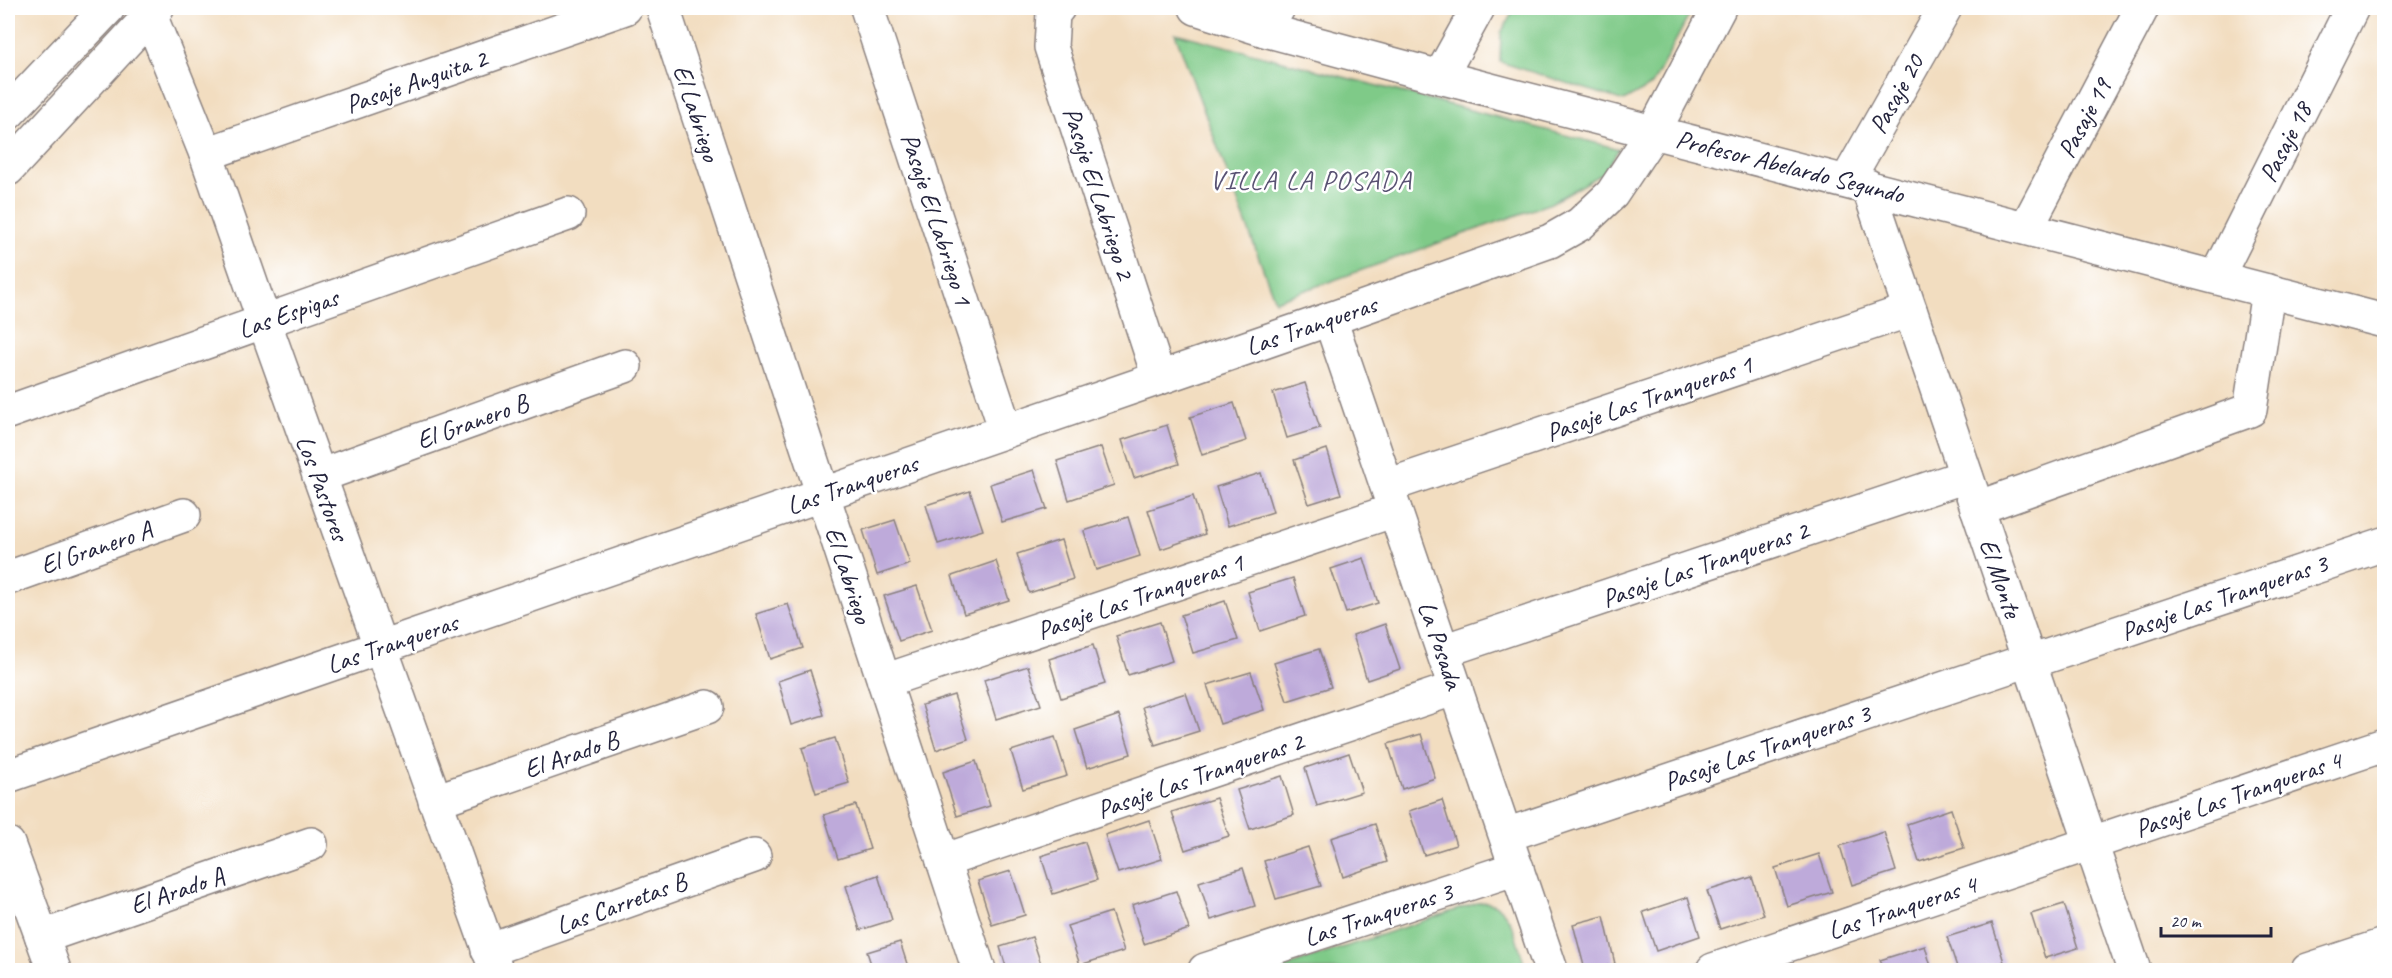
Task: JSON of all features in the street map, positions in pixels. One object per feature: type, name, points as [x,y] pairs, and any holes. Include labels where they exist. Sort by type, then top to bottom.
[{"type":"street","points":[[8,112],[108,8]]},
{"type":"street","name":"Pasaje Anguita 2","points":[[206,154],[625,8]]},
{"type":"street","name":"El Labriego","points":[[663,8],[979,970]]},
{"type":"street","name":"Pasaje El Labriego 1","points":[[867,8],[1006,431]]},
{"type":"street","name":"Pasaje El Labriego 2","points":[[1058,8],[1053,13],[1051,47],[1160,378]]},
{"type":"street","name":"Profesor Abelardo Segundo","points":[[1196,8],[1272,19],[1440,76],[2385,321]]},
{"type":"street","points":[[1440,76],[1479,8]]},
{"type":"street","name":"Las Tranqueras","points":[[8,776],[1550,241],[1580,224],[1612,194],[1654,131],[1719,8]]},
{"type":"street","name":"Pasaje 20","points":[[1858,183],[1945,8]]},
{"type":"street","name":"Pasaje 19","points":[[2026,228],[2142,8]]},
{"type":"street","name":"Pasaje 18","points":[[2217,277],[2352,8]]},
{"type":"street","points":[[8,169],[150,10]]},
{"type":"street","name":"Los Pastores","points":[[150,10],[206,154],[492,960]]},
{"type":"street","name":"El Monte","points":[[1858,183],[1910,310],[2134,970]]},
{"type":"street","name":"Las Espigas","points":[[8,412],[568,214]]},
{"type":"street","points":[[1977,508],[2250,411],[2268,291]]},
{"type":"street","name":"Pasaje Las Tranqueras 1","points":[[884,681],[1910,310]]},
{"type":"street","name":"La Posada","points":[[1330,319],[1551,970]]},
{"type":"street","name":"El Granero B","points":[[319,476],[625,366]]},
{"type":"street","name":"Pasaje Las Tranqueras 2","points":[[1443,651],[1966,476]]},
{"type":"street","name":"El Granero A","points":[[8,578],[184,515]]},
{"type":"street","name":"Pasaje Las Tranqueras 3","points":[[1506,835],[2385,544]]},
{"type":"street","name":"Pasaje Las Tranqueras 2","points":[[943,861],[1456,688]]},
{"type":"street","name":"El Arado B","points":[[435,801],[707,707]]},
{"type":"street","name":"Pasaje Las Tranqueras 4","points":[[2091,844],[2385,745]]},
{"type":"street","points":[[8,844],[54,970]]},
{"type":"street","name":"El Arado A","points":[[42,937],[311,844]]},
{"type":"street","name":"Las Tranqueras 4","points":[[1713,970],[2091,844]]},
{"type":"street","name":"Las Carretas B","points":[[492,960],[754,856]]},
{"type":"street","name":"Las Tranqueras 3","points":[[1205,970],[1517,868]]},
{"type":"street","points":[[2308,970],[2385,945]]},
{"type":"green space","points":[[1515,8],[1693,8],[1652,85],[1624,101],[1500,62],[1501,33]]},
{"type":"green space","points":[[1175,33],[1619,149],[1603,173],[1551,203],[1275,301]]},
{"type":"green space","points":[[1486,902],[1495,905],[1509,920],[1526,970],[1275,970],[1477,903]]},
{"type":"building","points":[[1305,383],[1320,428],[1287,438],[1273,393]]},
{"type":"building","points":[[1234,403],[1246,441],[1202,455],[1190,417]]},
{"type":"building","points":[[1167,425],[1179,464],[1134,478],[1122,440]]},
{"type":"building","points":[[1101,447],[1114,485],[1069,500],[1057,461]]},
{"type":"building","points":[[1327,449],[1341,494],[1309,504],[1294,460]]},
{"type":"building","points":[[1034,470],[1047,509],[1002,522],[990,484]]},
{"type":"building","points":[[1261,473],[1273,512],[1228,526],[1216,487]]},
{"type":"building","points":[[970,491],[983,530],[938,544],[926,505]]},
{"type":"building","points":[[1193,496],[1205,534],[1161,549],[1148,510]]},
{"type":"building","points":[[1128,517],[1140,556],[1096,570],[1084,531]]},
{"type":"building","points":[[895,520],[910,564],[877,575],[863,530]]},
{"type":"building","points":[[1061,540],[1073,579],[1029,593],[1017,554]]},
{"type":"building","points":[[1364,558],[1378,603],[1346,613],[1331,569]]},
{"type":"building","points":[[996,561],[1009,600],[964,614],[952,576]]},
{"type":"building","points":[[1293,578],[1305,616],[1260,631],[1248,592]]},
{"type":"building","points":[[917,586],[932,630],[899,641],[884,596]]},
{"type":"building","points":[[1225,601],[1238,640],[1193,653],[1181,615]]},
{"type":"building","points":[[788,604],[803,648],[770,659],[756,614]]},
{"type":"building","points":[[1160,622],[1172,661],[1128,675],[1116,636]]},
{"type":"building","points":[[1385,624],[1400,669],[1367,680],[1353,635]]},
{"type":"building","points":[[1093,645],[1105,684],[1061,698],[1049,659]]},
{"type":"building","points":[[1319,649],[1331,687],[1287,701],[1274,663]]},
{"type":"building","points":[[1028,666],[1041,705],[996,719],[984,680]]},
{"type":"building","points":[[810,670],[824,715],[791,725],[778,681]]},
{"type":"building","points":[[1251,672],[1264,710],[1220,724],[1207,685]]},
{"type":"building","points":[[1186,693],[1199,731],[1155,745],[1142,707]]},
{"type":"building","points":[[954,695],[968,739],[936,750],[922,705]]},
{"type":"building","points":[[1119,715],[1131,754],[1087,768],[1075,730]]},
{"type":"building","points":[[1421,734],[1435,778],[1402,789],[1388,744]]},
{"type":"building","points":[[1055,737],[1067,776],[1023,789],[1011,751]]},
{"type":"building","points":[[835,738],[849,783],[816,793],[802,748]]},
{"type":"building","points":[[1349,753],[1362,792],[1317,806],[1305,768]]},
{"type":"building","points":[[976,761],[990,806],[957,816],[943,772]]},
{"type":"building","points":[[1282,776],[1294,815],[1250,829],[1237,790]]},
{"type":"building","points":[[1216,798],[1229,836],[1185,850],[1172,812]]},
{"type":"building","points":[[1442,800],[1456,845],[1424,855],[1409,811]]},
{"type":"building","points":[[856,805],[870,849],[838,859],[824,815]]},
{"type":"building","points":[[1951,809],[1964,848],[1919,862],[1907,824]]},
{"type":"building","points":[[1149,820],[1162,859],[1118,873],[1105,835]]},
{"type":"building","points":[[1375,824],[1387,862],[1343,877],[1331,838]]},
{"type":"building","points":[[1884,832],[1896,871],[1852,885],[1840,846]]},
{"type":"building","points":[[1085,842],[1097,880],[1053,894],[1041,856]]},
{"type":"building","points":[[1308,847],[1321,886],[1276,899],[1264,861]]},
{"type":"building","points":[[1819,854],[1832,892],[1787,906],[1775,868]]},
{"type":"building","points":[[1243,868],[1255,906],[1211,920],[1199,882]]},
{"type":"building","points":[[1011,871],[1025,915],[992,925],[978,881]]},
{"type":"building","points":[[878,875],[892,920],[860,930],[846,886]]},
{"type":"building","points":[[1752,877],[1764,915],[1720,929],[1707,891]]},
{"type":"building","points":[[1176,891],[1189,929],[1144,944],[1132,905]]},
{"type":"building","points":[[1688,897],[1700,936],[1656,951],[1643,912]]},
{"type":"building","points":[[2064,904],[2078,948],[2045,958],[2031,914]]},
{"type":"building","points":[[1111,912],[1124,951],[1080,965],[1067,926]]},
{"type":"building","points":[[1604,916],[1615,964],[1585,970],[1573,924]]},
{"type":"building","points":[[1992,923],[2004,962],[1977,970],[1958,970],[1947,937]]},
{"type":"building","points":[[1032,937],[1043,970],[1007,970],[1000,947]]},
{"type":"building","points":[[900,942],[909,970],[873,970],[867,952]]},
{"type":"building","points":[[1925,946],[1932,970],[1884,970],[1880,960]]},
{"type":"district","name":"VILLA LA POSADA","points":[[1311,180]]}]
